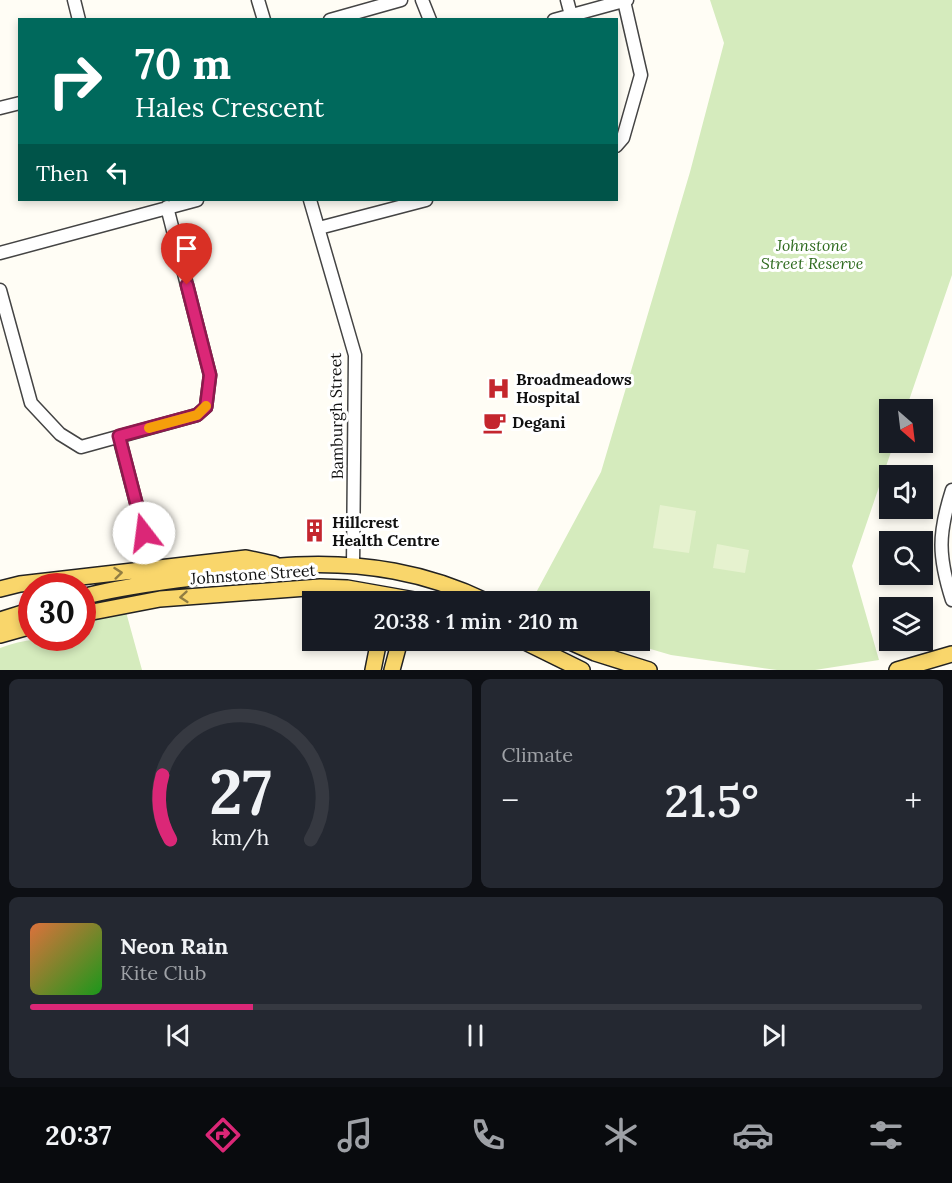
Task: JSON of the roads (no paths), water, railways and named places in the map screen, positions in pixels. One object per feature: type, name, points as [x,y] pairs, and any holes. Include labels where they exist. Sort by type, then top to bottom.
[{"type":"main road","points":[[96,575],[246,558],[258,559],[269,564],[295,565]]},
{"type":"main road","name":"Johnstone Street","points":[[96,594],[135,586],[295,565],[353,566],[400,571],[463,591]]},
{"type":"main road","points":[[391,591],[400,571]]},
{"type":"main road","points":[[205,576],[205,582],[211,586],[255,582],[284,589]]},
{"type":"main road","points":[[414,591],[421,576]]},
{"type":"main road","points":[[0,583],[18,584]]},
{"type":"main road","points":[[0,589],[18,584]]},
{"type":"main road","name":"Johnstone Street","points":[[96,611],[160,599],[284,589],[347,588],[359,591]]},
{"type":"main road","points":[[347,588],[350,591]]},
{"type":"main road","points":[[0,620],[18,614]]},
{"type":"main road","points":[[0,635],[18,630]]},
{"type":"main road","points":[[370,651],[371,670]]},
{"type":"main road","points":[[371,670],[376,651]]},
{"type":"main road","points":[[392,670],[397,651]]},
{"type":"main road","points":[[543,651],[582,670]]},
{"type":"main road","points":[[591,651],[649,670]]},
{"type":"main road","points":[[897,670],[952,654]]},
{"type":"street","points":[[74,0],[78,18]]},
{"type":"street","points":[[258,0],[263,18]]},
{"type":"street","points":[[337,18],[401,0]]},
{"type":"street","points":[[422,0],[429,18]]},
{"type":"street","points":[[567,0],[571,15]]},
{"type":"street","points":[[561,18],[626,0],[641,75],[623,138],[618,144]]},
{"type":"street","points":[[0,108],[18,104]]},
{"type":"street","points":[[0,253],[193,201]]},
{"type":"street","name":"Bamburgh Street","points":[[310,201],[355,355],[353,566]]},
{"type":"street","points":[[319,228],[422,201]]},
{"type":"street","points":[[0,290],[31,403],[60,434],[81,447],[197,415],[206,407],[210,375],[167,207]]},
{"type":"street","points":[[119,436],[144,533],[142,549]]},
{"type":"street","points":[[952,490],[940,543],[944,572],[952,600]]},
{"type":"place","name":"Broadmeadows Hospital","points":[[498,388]]},
{"type":"place","name":"Degani","points":[[494,422]]},
{"type":"place","name":"Hillcrest Health Centre","points":[[314,531]]},
{"type":"park label","name":"Johnstone Street Reserve","points":[[812,254]]}]
